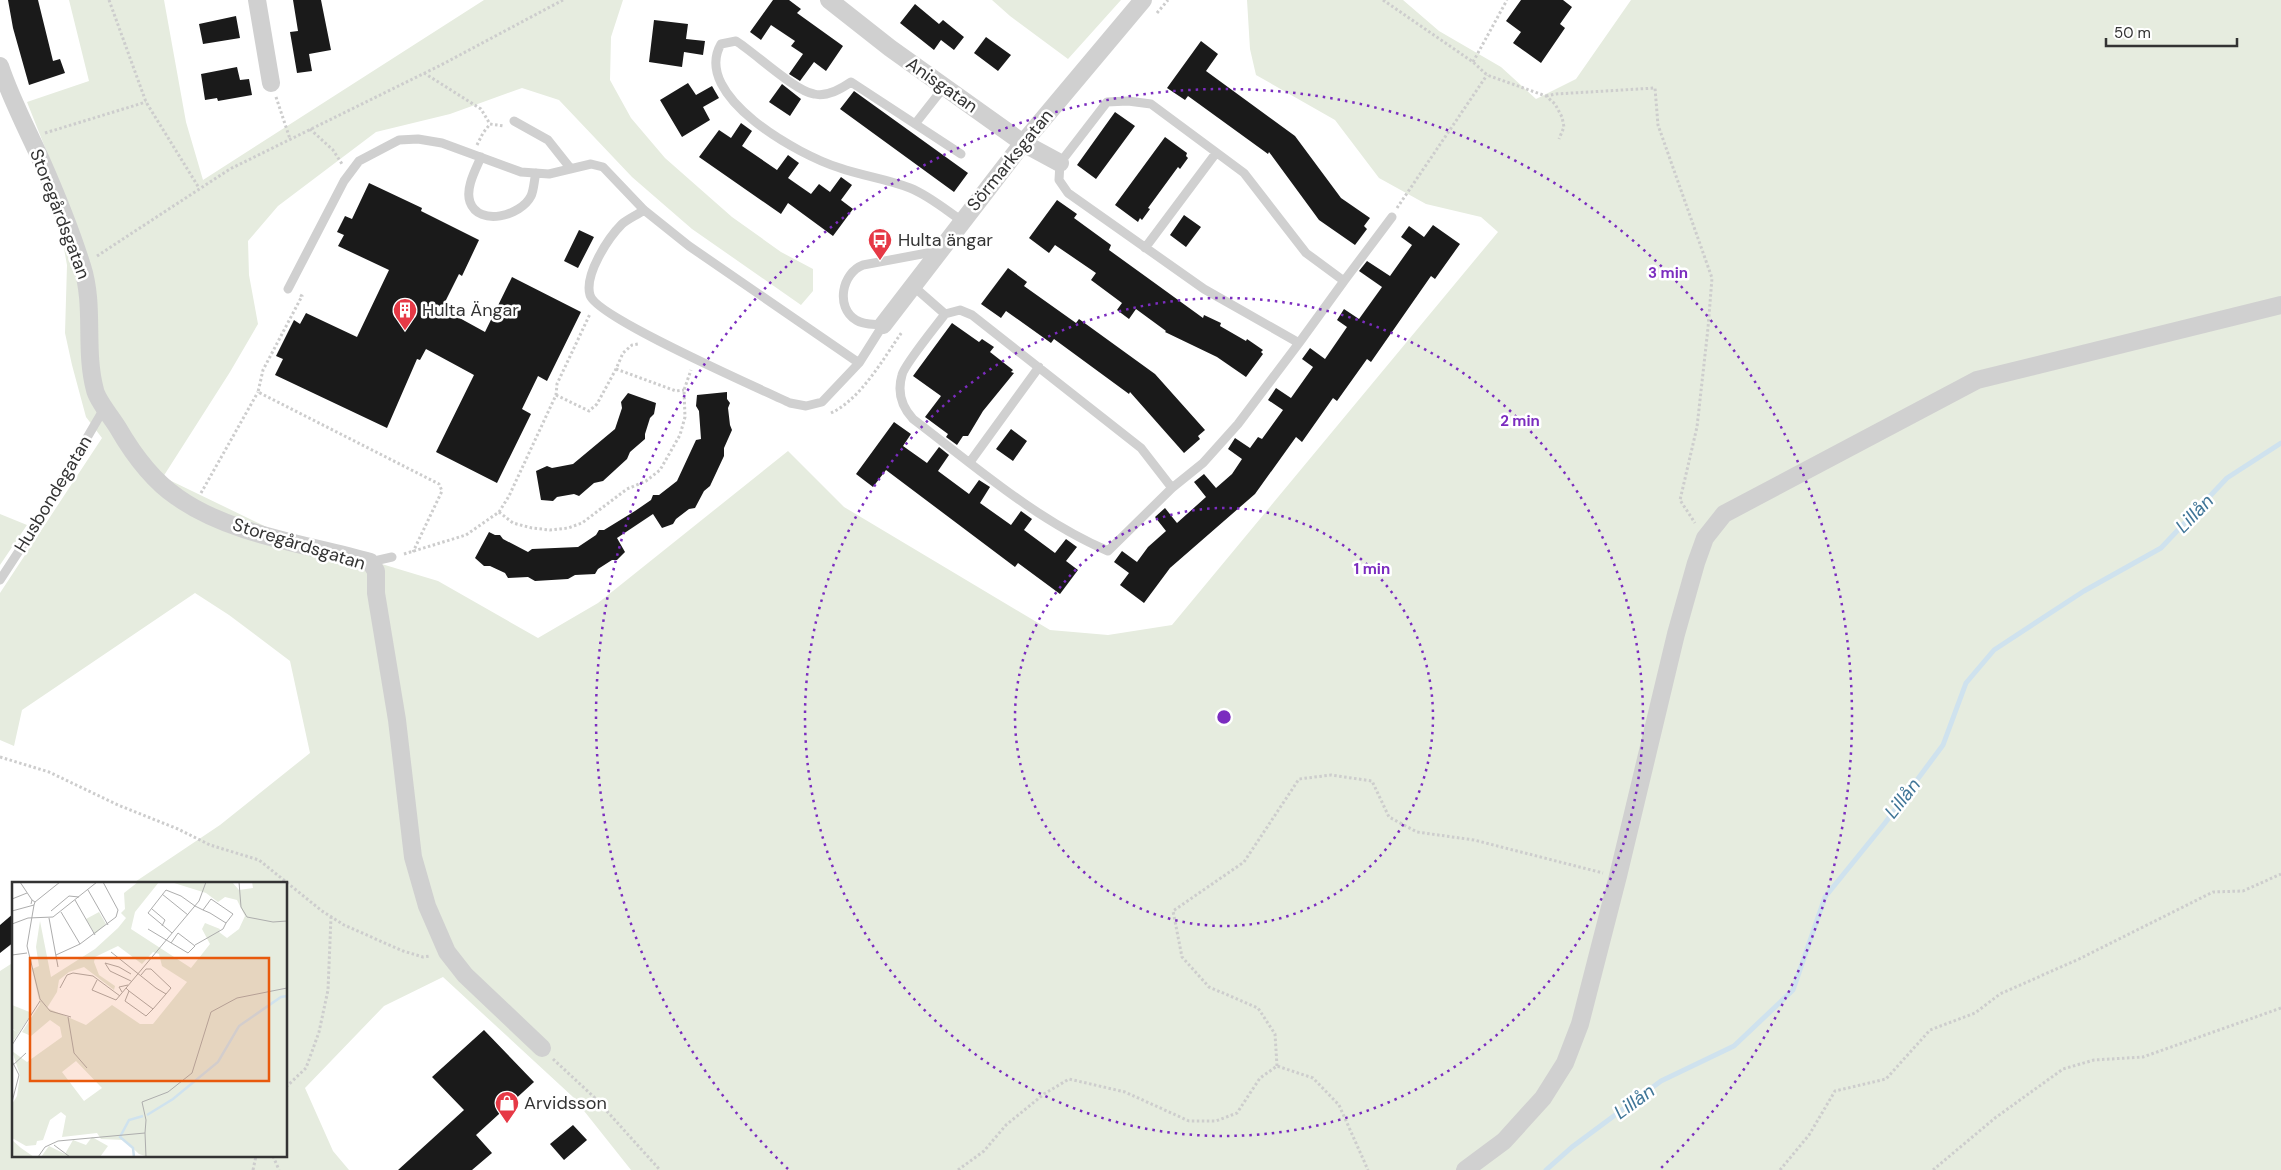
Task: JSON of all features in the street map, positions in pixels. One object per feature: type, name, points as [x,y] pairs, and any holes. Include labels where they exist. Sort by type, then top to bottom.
[{"type":"street","points":[[257,0],[271,83]]},
{"type":"street","name":"Anisgatan","points":[[829,0],[890,48],[1023,143],[1060,163]]},
{"type":"street","name":"Sörmarksgatan","points":[[883,325],[938,251],[1023,143],[1143,0]]},
{"type":"street","name":"Storegårdsgatan","points":[[0,66],[8,91],[30,137],[82,266],[88,289],[90,369],[95,393],[105,406],[126,442],[155,479],[177,497],[194,507],[227,523],[370,562],[376,571],[376,593],[397,720],[413,857],[426,906],[446,952],[465,975],[542,1048]]},
{"type":"street","points":[[1464,1170],[1504,1141],[1542,1098],[1565,1063],[1580,1024],[1618,876],[1676,634],[1696,563],[1706,538],[1724,514],[1977,380],[2281,305]]},
{"type":"lane","points":[[961,154],[851,82],[825,94],[814,94],[800,89],[736,41],[721,44],[716,52],[714,67],[728,96],[761,126],[801,152],[840,168],[913,189],[962,221]]},
{"type":"lane","points":[[915,124],[944,87]]},
{"type":"lane","points":[[1299,343],[1204,289],[1068,193],[1059,180],[1060,163],[1107,102],[1128,101],[1152,104],[1244,173],[1306,253],[1344,281]]},
{"type":"lane","points":[[514,121],[548,140],[571,169]]},
{"type":"lane","points":[[288,289],[348,175],[359,161],[399,140],[426,140],[442,143],[521,172],[549,174],[591,164],[603,167],[644,210],[689,246],[859,363]]},
{"type":"lane","points":[[1145,248],[1216,153]]},
{"type":"lane","points":[[477,155],[469,192],[470,201],[474,208],[482,213],[498,217],[518,210],[532,196],[536,173]]},
{"type":"lane","points":[[644,210],[623,223],[609,239],[596,263],[590,280],[590,296],[596,306],[629,326],[790,403],[806,406],[822,402],[859,363],[883,325],[864,324],[854,320],[847,310],[843,292],[850,274],[856,268],[863,265],[938,251]]},
{"type":"lane","points":[[1172,488],[1141,448],[972,315],[960,310],[945,314],[902,374],[900,398],[904,409],[913,419],[1034,509],[1082,540],[1108,551],[1172,488],[1203,463],[1232,431],[1392,217]]},
{"type":"lane","points":[[913,286],[945,314]]},
{"type":"lane","points":[[970,462],[1040,367]]},
{"type":"lane","name":"Husbondegatan","points":[[0,580],[34,528],[105,406]]},
{"type":"lane","points":[[370,562],[392,557]]},
{"type":"path","points":[[109,0],[146,102],[199,188]]},
{"type":"path","points":[[82,266],[230,168],[424,73],[563,0]]},
{"type":"path","points":[[1383,0],[1473,62],[1488,75],[1546,96],[1554,104],[1562,117],[1564,127],[1559,139]]},
{"type":"path","points":[[1473,62],[1507,0]]},
{"type":"path","points":[[424,73],[481,109],[490,124]]},
{"type":"path","points":[[1392,217],[1488,75]]},
{"type":"path","points":[[271,83],[290,139]]},
{"type":"path","points":[[1546,96],[1655,88],[1658,125],[1712,278],[1696,427],[1680,500],[1706,538]]},
{"type":"path","points":[[30,137],[146,102]]},
{"type":"path","points":[[490,124],[503,126],[514,121]]},
{"type":"path","points":[[477,155],[483,133],[490,124]]},
{"type":"path","points":[[310,129],[333,150],[348,175]]},
{"type":"path","points":[[194,507],[258,392],[263,370],[302,296],[288,289]]},
{"type":"path","points":[[392,557],[466,535],[499,512],[509,496],[556,395],[557,384],[596,306]]},
{"type":"path","points":[[556,395],[589,411],[597,404],[623,353],[632,345],[641,344]]},
{"type":"path","points":[[616,369],[676,391],[684,390]]},
{"type":"path","points":[[499,512],[513,523],[532,528],[550,530],[568,528],[582,523],[627,489],[646,481],[660,470],[680,434],[685,417],[684,390],[691,369]]},
{"type":"path","points":[[258,392],[439,484],[442,491],[413,552]]},
{"type":"path","points":[[0,757],[49,772],[118,805],[178,829],[210,845],[259,860],[287,882]]},
{"type":"path","points":[[1277,1066],[1275,1034],[1258,1008],[1209,987],[1182,957],[1173,910],[1244,862],[1299,779],[1331,775],[1372,782],[1389,817],[1416,832],[1474,840],[1557,863],[1618,876]]},
{"type":"path","points":[[1780,1170],[1809,1135],[1835,1091],[1886,1079],[1930,1030],[1975,1013],[2000,994],[2079,959],[2212,892],[2243,891],[2281,874]]},
{"type":"path","points":[[288,883],[331,916],[403,951],[423,958],[446,952]]},
{"type":"path","points":[[288,1084],[306,1068],[319,1032],[328,990],[331,916]]},
{"type":"path","points":[[1933,1170],[1995,1118],[2063,1069],[2094,1060],[2144,1057],[2281,1008]]},
{"type":"path","points":[[542,1048],[595,1098],[660,1170]]},
{"type":"path","points":[[958,1170],[984,1151],[1006,1125],[1044,1094],[1069,1079],[1125,1092],[1189,1122],[1216,1121],[1237,1113],[1260,1078],[1277,1066]]},
{"type":"path","points":[[1277,1066],[1313,1078],[1339,1105],[1368,1170]]},
{"type":"path","points":[[274,1158],[279,1170]]},
{"type":"shaded area","points":[[69,0],[164,0],[186,122],[203,180],[484,0],[623,0],[611,37],[610,80],[631,118],[665,158],[732,217],[781,252],[813,269],[813,291],[801,305],[692,229],[632,177],[559,100],[522,88],[450,114],[376,132],[278,206],[248,241],[249,275],[258,324],[230,372],[163,477],[279,533],[438,581],[538,638],[598,603],[788,451],[844,507],[1050,630],[1108,635],[1172,625],[1498,232],[1481,217],[1426,204],[1379,178],[1335,120],[1256,75],[1250,49],[1247,0],[1403,0],[1439,31],[1501,67],[1536,99],[1576,79],[1631,0],[2281,0],[2281,1170],[631,1170],[573,1097],[443,977],[384,1006],[305,1088],[333,1151],[349,1170],[0,1170],[0,971],[12,963],[12,1158],[288,1158],[288,882],[135,882],[220,825],[310,753],[290,661],[229,615],[195,593],[22,710],[14,746],[0,740],[0,593],[102,438],[86,417],[72,365],[65,333],[67,265],[46,150],[27,102],[89,81]]},
{"type":"shaded area","points":[[992,0],[1121,0],[1068,59],[1010,16]]},
{"type":"shaded area","points":[[0,514],[27,525],[0,565]]},
{"type":"building","points":[[8,0],[38,0],[53,61],[60,59],[65,73],[29,85],[13,28]]},
{"type":"building","points":[[293,0],[321,0],[331,50],[309,54],[312,71],[297,73],[290,32],[298,31]]},
{"type":"building","points":[[773,0],[789,0],[801,9],[797,13],[843,46],[826,71],[814,62],[800,81],[789,74],[803,54],[791,46],[795,41],[771,25],[761,40],[750,32]]},
{"type":"building","points":[[1521,0],[1563,0],[1572,7],[1560,24],[1565,28],[1541,63],[1513,43],[1521,32],[1506,21]]},
{"type":"building","points":[[915,4],[939,24],[943,20],[964,37],[954,50],[941,40],[934,50],[900,23]]},
{"type":"building","points":[[236,16],[240,38],[203,44],[199,24]]},
{"type":"building","points":[[654,20],[688,24],[686,39],[705,41],[703,55],[684,52],[682,67],[649,62]]},
{"type":"building","points":[[986,37],[1011,55],[998,71],[974,53]]},
{"type":"building","points":[[1201,41],[1218,54],[1206,71],[1295,136],[1341,198],[1370,218],[1364,226],[1367,229],[1355,245],[1319,220],[1269,152],[1268,154],[1188,96],[1185,100],[1167,88]]},
{"type":"building","points":[[237,67],[240,80],[249,79],[252,95],[218,101],[217,98],[205,100],[201,74]]},
{"type":"building","points":[[688,83],[696,95],[712,86],[719,98],[703,107],[710,120],[682,137],[660,100]]},
{"type":"building","points":[[782,84],[801,99],[790,116],[769,102]]},
{"type":"building","points":[[854,91],[968,173],[954,192],[840,109]]},
{"type":"building","points":[[1115,112],[1135,126],[1096,179],[1077,165]]},
{"type":"building","points":[[741,123],[752,131],[742,146],[777,170],[788,155],[799,163],[788,178],[811,194],[819,184],[830,192],[841,177],[852,185],[841,200],[853,209],[833,236],[788,203],[781,214],[699,157],[719,130],[731,138]]},
{"type":"building","points":[[1165,137],[1187,153],[1186,156],[1188,158],[1180,169],[1178,167],[1148,208],[1150,209],[1142,220],[1140,218],[1138,222],[1115,205]]},
{"type":"building","name":"Hulta Ängar","points":[[369,183],[422,208],[421,211],[479,240],[462,276],[459,274],[443,306],[446,308],[445,310],[485,332],[512,277],[581,312],[547,381],[538,376],[522,409],[531,414],[497,483],[436,452],[474,375],[426,349],[420,360],[417,359],[387,428],[275,375],[283,359],[276,356],[294,320],[300,324],[306,313],[357,337],[389,270],[338,246],[344,235],[337,232],[345,216],[352,219]]},
{"type":"building","points":[[1057,200],[1077,214],[1074,218],[1111,245],[1109,250],[1203,318],[1204,315],[1221,323],[1220,326],[1246,341],[1247,339],[1263,350],[1261,352],[1263,354],[1246,377],[1217,357],[1165,332],[1136,309],[1129,319],[1117,310],[1122,303],[1091,280],[1096,273],[1055,245],[1049,253],[1029,238]]},
{"type":"building","points":[[1184,215],[1201,227],[1186,247],[1170,235]]},
{"type":"building","points":[[1433,225],[1460,244],[1435,279],[1431,276],[1371,362],[1367,359],[1337,401],[1333,398],[1302,442],[1296,437],[1255,494],[1170,568],[1144,603],[1120,585],[1129,573],[1114,562],[1122,551],[1137,562],[1148,547],[1166,531],[1155,517],[1165,508],[1177,523],[1206,497],[1194,482],[1204,474],[1216,488],[1232,474],[1242,459],[1228,449],[1235,438],[1250,448],[1258,437],[1262,439],[1283,410],[1268,400],[1276,388],[1291,398],[1313,367],[1302,359],[1310,348],[1325,359],[1347,327],[1337,320],[1344,309],[1359,319],[1382,287],[1359,271],[1367,261],[1390,276],[1412,245],[1401,237],[1409,226],[1424,237]]},
{"type":"building","points":[[579,230],[594,237],[578,268],[564,261]]},
{"type":"building","points":[[1008,268],[1027,282],[1024,286],[1076,323],[1079,319],[1155,374],[1205,430],[1198,436],[1200,439],[1184,453],[1130,392],[1129,394],[1054,339],[1051,343],[1006,311],[1001,318],[981,304]]},
{"type":"building","points":[[952,323],[979,342],[982,339],[994,347],[990,352],[1013,370],[1011,372],[1014,373],[983,411],[968,436],[963,436],[957,445],[946,437],[948,434],[925,417],[941,396],[913,376]]},
{"type":"building","points":[[727,392],[727,399],[730,403],[728,408],[732,430],[724,448],[724,456],[710,486],[704,491],[695,508],[689,509],[676,519],[673,524],[662,528],[653,514],[617,538],[625,552],[617,560],[612,560],[598,569],[595,574],[575,575],[568,579],[535,581],[528,577],[508,578],[505,573],[490,566],[484,566],[475,558],[489,532],[500,535],[503,539],[528,552],[532,549],[578,547],[596,535],[599,530],[604,530],[635,511],[651,500],[653,495],[659,495],[677,481],[696,440],[701,439],[699,411],[696,406],[697,395]]},
{"type":"building","points":[[628,393],[656,403],[645,439],[603,481],[594,483],[579,496],[574,494],[557,497],[553,501],[541,500],[536,471],[547,466],[552,468],[573,464],[615,429],[622,408],[621,402]]},
{"type":"building","points":[[894,422],[911,434],[903,446],[927,463],[939,447],[949,455],[938,471],[969,494],[979,480],[990,487],[980,503],[1011,525],[1021,511],[1032,519],[1024,530],[1055,553],[1066,539],[1077,547],[1066,561],[1078,570],[1060,594],[1018,563],[1015,567],[886,470],[873,487],[856,474]]},
{"type":"building","points":[[1011,429],[1027,441],[1013,461],[996,449]]},
{"type":"building","points":[[12,915],[12,944],[0,953],[0,925]]},
{"type":"building","points":[[484,1030],[534,1082],[476,1135],[492,1153],[472,1170],[398,1170],[464,1110],[432,1077]]},
{"type":"building","points":[[573,1125],[587,1140],[564,1160],[550,1144]]},
{"type":"waterway","name":"Lillån","points":[[1546,1170],[1572,1147],[1661,1081],[1734,1046],[1793,990],[1825,897],[1885,823],[1943,745],[1966,683],[1994,650],[2084,591],[2161,548],[2227,478],[2281,443]]},
{"type":"place","name":"Hulta ängar","points":[[880,261]]},
{"type":"place","name":"Hulta Ängar","points":[[405,331]]},
{"type":"place","name":"Arvidsson","points":[[507,1124]]}]
